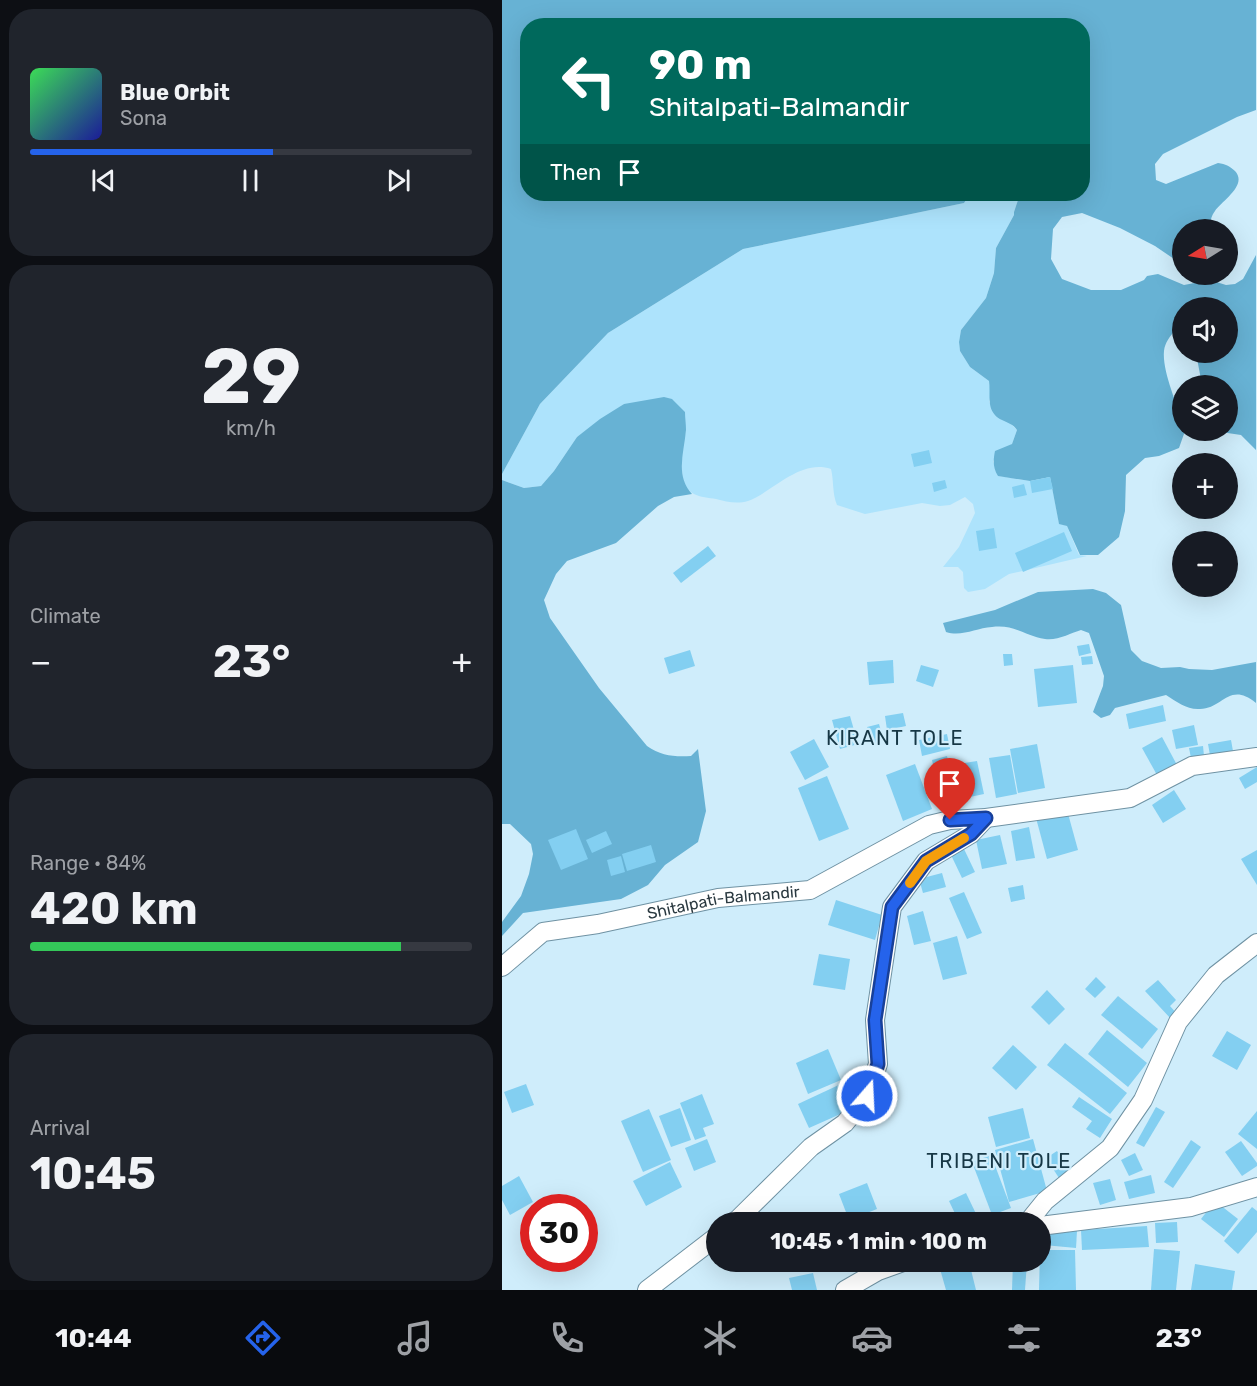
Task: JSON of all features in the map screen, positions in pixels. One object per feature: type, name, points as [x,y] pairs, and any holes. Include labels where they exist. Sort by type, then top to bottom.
[{"type":"street","name":"Shitalpati-Balmandir","points":[[502,967],[544,932],[598,924],[718,898],[810,890],[929,825],[950,820],[986,818],[1130,798],[1192,766],[1256,757]]},
{"type":"street","points":[[745,1212],[811,1148],[845,1123],[867,1096],[878,1064],[875,1020],[892,907],[926,861],[971,834],[986,818]]},
{"type":"street","points":[[1036,1212],[1045,1201],[1110,1148],[1143,1100],[1178,1022],[1216,975],[1256,943]]},
{"type":"street","points":[[1051,1225],[1191,1207],[1256,1186]]},
{"type":"street","points":[[647,1290],[706,1245]]},
{"type":"street","points":[[845,1290],[876,1272]]},
{"type":"shaded area","points":[[502,0],[1256,0],[1256,110],[1163,154],[1155,164],[1156,180],[1166,184],[1218,163],[1235,171],[1238,176],[1236,187],[1218,207],[1211,219],[1172,219],[1172,258],[1120,228],[1082,213],[1062,217],[1053,229],[1051,259],[1062,279],[1091,290],[1121,290],[1144,280],[1147,276],[1158,274],[1172,280],[1172,285],[1238,285],[1256,255],[1256,450],[1238,435],[1238,375],[1200,375],[1198,363],[1238,363],[1238,297],[1172,297],[1172,334],[1165,348],[1164,359],[1172,390],[1172,441],[1181,441],[1179,448],[1159,456],[1145,458],[1126,475],[1125,511],[1119,537],[1098,555],[1080,555],[1067,526],[1059,524],[1050,477],[1030,481],[998,476],[995,470],[995,451],[1012,444],[1017,430],[993,412],[990,403],[989,381],[970,367],[960,351],[959,342],[961,330],[986,298],[994,273],[996,248],[1014,215],[1018,201],[1090,201],[1090,18],[520,18],[520,201],[965,201],[743,249],[608,333],[540,404],[502,474]]},
{"type":"shaded area","points":[[965,201],[1018,201],[1014,215],[996,248],[994,273],[986,298],[961,330],[959,342],[960,351],[970,367],[989,381],[991,394],[989,402],[1017,430],[1012,444],[993,461],[999,476],[1030,481],[1050,477],[1059,523],[1067,526],[1079,555],[1087,556],[1009,574],[985,589],[968,592],[964,588],[963,572],[958,567],[943,567],[959,547],[975,513],[973,504],[965,497],[950,505],[922,503],[865,514],[837,505],[831,469],[820,467],[798,472],[748,501],[732,502],[699,496],[688,489],[682,474],[682,454],[686,430],[624,404],[577,437],[541,486],[524,488],[502,480],[502,474],[540,404],[608,333],[743,249]]},
{"type":"shaded area","points":[[664,397],[672,399],[685,412],[686,430],[682,471],[692,494],[674,497],[658,506],[616,543],[567,561],[556,574],[544,600],[550,618],[599,688],[647,746],[663,754],[679,756],[691,756],[698,749],[706,811],[698,842],[665,865],[648,885],[621,899],[523,913],[502,936],[502,922],[521,896],[533,854],[531,844],[510,824],[502,824],[502,480],[524,488],[541,486],[577,437],[600,419],[624,404]]},
{"type":"shaded area","points":[[1093,589],[1106,593],[1121,605],[1131,650],[1142,661],[1161,668],[1212,670],[1256,662],[1256,703],[1247,697],[1232,695],[1208,708],[1195,709],[1182,705],[1166,695],[1115,708],[1110,715],[1101,718],[1093,712],[1103,686],[1104,676],[1089,633],[1081,630],[1059,638],[1045,639],[1007,627],[1000,627],[952,633],[946,632],[943,623],[995,610],[1038,592]]},
{"type":"building","points":[[929,450],[932,463],[914,467],[911,454]]},
{"type":"building","points":[[1050,477],[1053,489],[1032,493],[1030,481]]},
{"type":"building","points":[[945,480],[947,488],[934,492],[932,483]]},
{"type":"building","points":[[1024,484],[1027,495],[1014,498],[1012,487]]},
{"type":"building","points":[[994,528],[997,548],[979,551],[976,531]]},
{"type":"building","points":[[1064,532],[1072,551],[1023,572],[1015,553]]},
{"type":"building","points":[[708,546],[716,556],[681,583],[673,573]]},
{"type":"building","points":[[1089,644],[1091,653],[1079,656],[1077,646]]},
{"type":"building","points":[[690,650],[695,666],[669,674],[664,658]]},
{"type":"building","points":[[1003,654],[1012,654],[1013,665],[1004,666]]},
{"type":"building","points":[[1092,656],[1093,664],[1082,665],[1081,657]]},
{"type":"building","points":[[893,660],[894,683],[869,685],[867,662]]},
{"type":"building","points":[[921,665],[939,670],[933,687],[916,681]]},
{"type":"building","points":[[1073,665],[1077,703],[1038,707],[1034,669]]},
{"type":"building","points":[[1163,705],[1166,721],[1129,729],[1126,714]]},
{"type":"building","points":[[903,713],[906,726],[887,730],[885,716]]},
{"type":"building","points":[[850,716],[858,744],[840,749],[832,720]]},
{"type":"building","points":[[879,724],[884,741],[872,744],[867,727]]},
{"type":"building","points":[[1194,725],[1198,745],[1176,749],[1172,730]]},
{"type":"building","points":[[947,734],[950,749],[922,756],[919,740]]},
{"type":"building","points":[[1162,737],[1177,765],[1157,775],[1142,748]]},
{"type":"building","points":[[814,739],[829,767],[805,780],[790,752]]},
{"type":"building","points":[[1231,740],[1233,751],[1210,755],[1208,744]]},
{"type":"building","points":[[1037,744],[1045,788],[1018,793],[1010,749]]},
{"type":"building","points":[[1203,746],[1204,756],[1191,758],[1189,748]]},
{"type":"building","points":[[1010,755],[1017,794],[996,798],[989,758]]},
{"type":"building","points":[[947,756],[956,795],[940,799],[932,760]]},
{"type":"building","points":[[977,761],[984,794],[965,798],[958,764]]},
{"type":"building","points":[[915,764],[932,809],[903,821],[886,775]]},
{"type":"building","points":[[1257,767],[1257,782],[1245,789],[1239,778]]},
{"type":"building","points":[[827,776],[849,829],[819,841],[798,788]]},
{"type":"building","points":[[1174,790],[1186,809],[1163,823],[1152,805]]},
{"type":"building","points":[[1067,810],[1078,850],[1047,859],[1036,818]]},
{"type":"building","points":[[1029,827],[1035,858],[1016,861],[1011,831]]},
{"type":"building","points":[[576,829],[588,859],[561,870],[548,840]]},
{"type":"building","points":[[606,831],[612,844],[592,853],[586,840]]},
{"type":"building","points":[[1000,835],[1007,864],[982,869],[976,840]]},
{"type":"building","points":[[651,845],[656,862],[627,871],[622,854]]},
{"type":"building","points":[[964,849],[975,872],[962,878],[951,855]]},
{"type":"building","points":[[1257,850],[1257,885],[1241,859]]},
{"type":"building","points":[[621,856],[625,872],[611,876],[607,860]]},
{"type":"building","points":[[942,873],[946,887],[923,893],[919,879]]},
{"type":"building","points":[[1023,885],[1025,899],[1011,902],[1008,888]]},
{"type":"building","points":[[964,892],[982,933],[967,939],[949,898]]},
{"type":"building","points":[[836,900],[882,915],[875,940],[828,925]]},
{"type":"building","points":[[923,911],[931,941],[914,945],[907,916]]},
{"type":"building","points":[[957,936],[967,974],[943,980],[933,943]]},
{"type":"building","points":[[819,954],[850,959],[845,990],[813,985]]},
{"type":"building","points":[[1096,977],[1106,987],[1095,998],[1085,989]]},
{"type":"building","points":[[1158,980],[1176,1000],[1170,1006],[1178,1015],[1172,1020],[1145,991]]},
{"type":"building","points":[[1047,990],[1065,1009],[1049,1025],[1031,1007]]},
{"type":"building","points":[[1118,996],[1158,1029],[1142,1049],[1101,1015]]},
{"type":"building","points":[[1107,1030],[1147,1063],[1128,1087],[1088,1054]]},
{"type":"building","points":[[1227,1031],[1251,1045],[1237,1070],[1212,1056]]},
{"type":"building","points":[[1065,1043],[1127,1093],[1110,1114],[1047,1065]]},
{"type":"building","points":[[1013,1045],[1037,1067],[1016,1090],[992,1068]]},
{"type":"building","points":[[828,1049],[841,1080],[808,1094],[796,1063]]},
{"type":"building","points":[[843,1083],[854,1108],[809,1128],[798,1104]]},
{"type":"building","points":[[526,1084],[534,1105],[512,1113],[504,1092]]},
{"type":"building","points":[[702,1094],[714,1124],[703,1128],[706,1136],[695,1140],[680,1103]]},
{"type":"building","points":[[1079,1097],[1112,1119],[1100,1138],[1086,1129],[1092,1121],[1072,1107]]},
{"type":"building","points":[[1156,1107],[1165,1112],[1144,1147],[1136,1143]]},
{"type":"building","points":[[680,1108],[691,1140],[671,1147],[659,1116]]},
{"type":"building","points":[[1023,1108],[1030,1138],[996,1147],[988,1117]]},
{"type":"building","points":[[649,1109],[671,1160],[643,1172],[621,1121]]},
{"type":"building","points":[[1257,1111],[1257,1149],[1238,1134]]},
{"type":"building","points":[[707,1139],[716,1162],[694,1171],[685,1148]]},
{"type":"building","points":[[1033,1139],[1047,1191],[1009,1202],[995,1150]]},
{"type":"building","points":[[1191,1140],[1201,1147],[1173,1188],[1164,1182]]},
{"type":"building","points":[[1241,1141],[1257,1163],[1257,1166],[1242,1176],[1225,1152]]},
{"type":"building","points":[[1057,1151],[1070,1171],[1059,1178],[1046,1158]]},
{"type":"building","points":[[1135,1153],[1143,1170],[1129,1176],[1121,1160]]},
{"type":"building","points":[[991,1155],[1011,1208],[1000,1212],[991,1212],[972,1162]]},
{"type":"building","points":[[670,1162],[682,1187],[646,1206],[633,1181]]},
{"type":"building","points":[[1151,1175],[1155,1193],[1129,1199],[1124,1182]]},
{"type":"building","points":[[519,1176],[529,1194],[520,1194],[520,1209],[510,1215],[502,1200],[502,1186]]},
{"type":"building","points":[[1110,1179],[1116,1200],[1100,1205],[1093,1183]]},
{"type":"building","points":[[867,1183],[877,1209],[869,1212],[846,1212],[839,1194]]},
{"type":"building","points":[[966,1193],[975,1212],[954,1212],[949,1201]]},
{"type":"building","points":[[1215,1201],[1238,1219],[1224,1237],[1201,1219]]},
{"type":"building","points":[[1252,1207],[1257,1211],[1257,1232],[1238,1254],[1224,1241]]},
{"type":"building","points":[[1177,1222],[1178,1242],[1156,1243],[1155,1223]]},
{"type":"building","points":[[1147,1226],[1149,1247],[1082,1250],[1081,1230]]},
{"type":"building","points":[[1051,1229],[1077,1231],[1076,1248],[1051,1246]]},
{"type":"building","points":[[1154,1249],[1180,1251],[1176,1290],[1151,1290]]},
{"type":"building","points":[[1051,1250],[1075,1250],[1076,1290],[1039,1290],[1039,1272],[1051,1272]]},
{"type":"building","points":[[1195,1264],[1235,1271],[1232,1290],[1191,1290]]},
{"type":"building","points":[[941,1272],[972,1272],[976,1290],[946,1290]]},
{"type":"building","points":[[1013,1272],[1026,1272],[1025,1290],[1012,1290]]},
{"type":"building","points":[[813,1273],[817,1290],[792,1290],[789,1278]]},
{"type":"slow traffic","points":[[910,883],[926,861],[964,838]]},
{"type":"district","name":"KIRANT TOLE","points":[[895,738]]},
{"type":"district","name":"TRIBENI TOLE","points":[[999,1161]]},
{"type":"route","points":[[867,1096],[878,1064],[875,1020],[892,907],[926,861],[971,834],[986,818],[950,820]]}]
